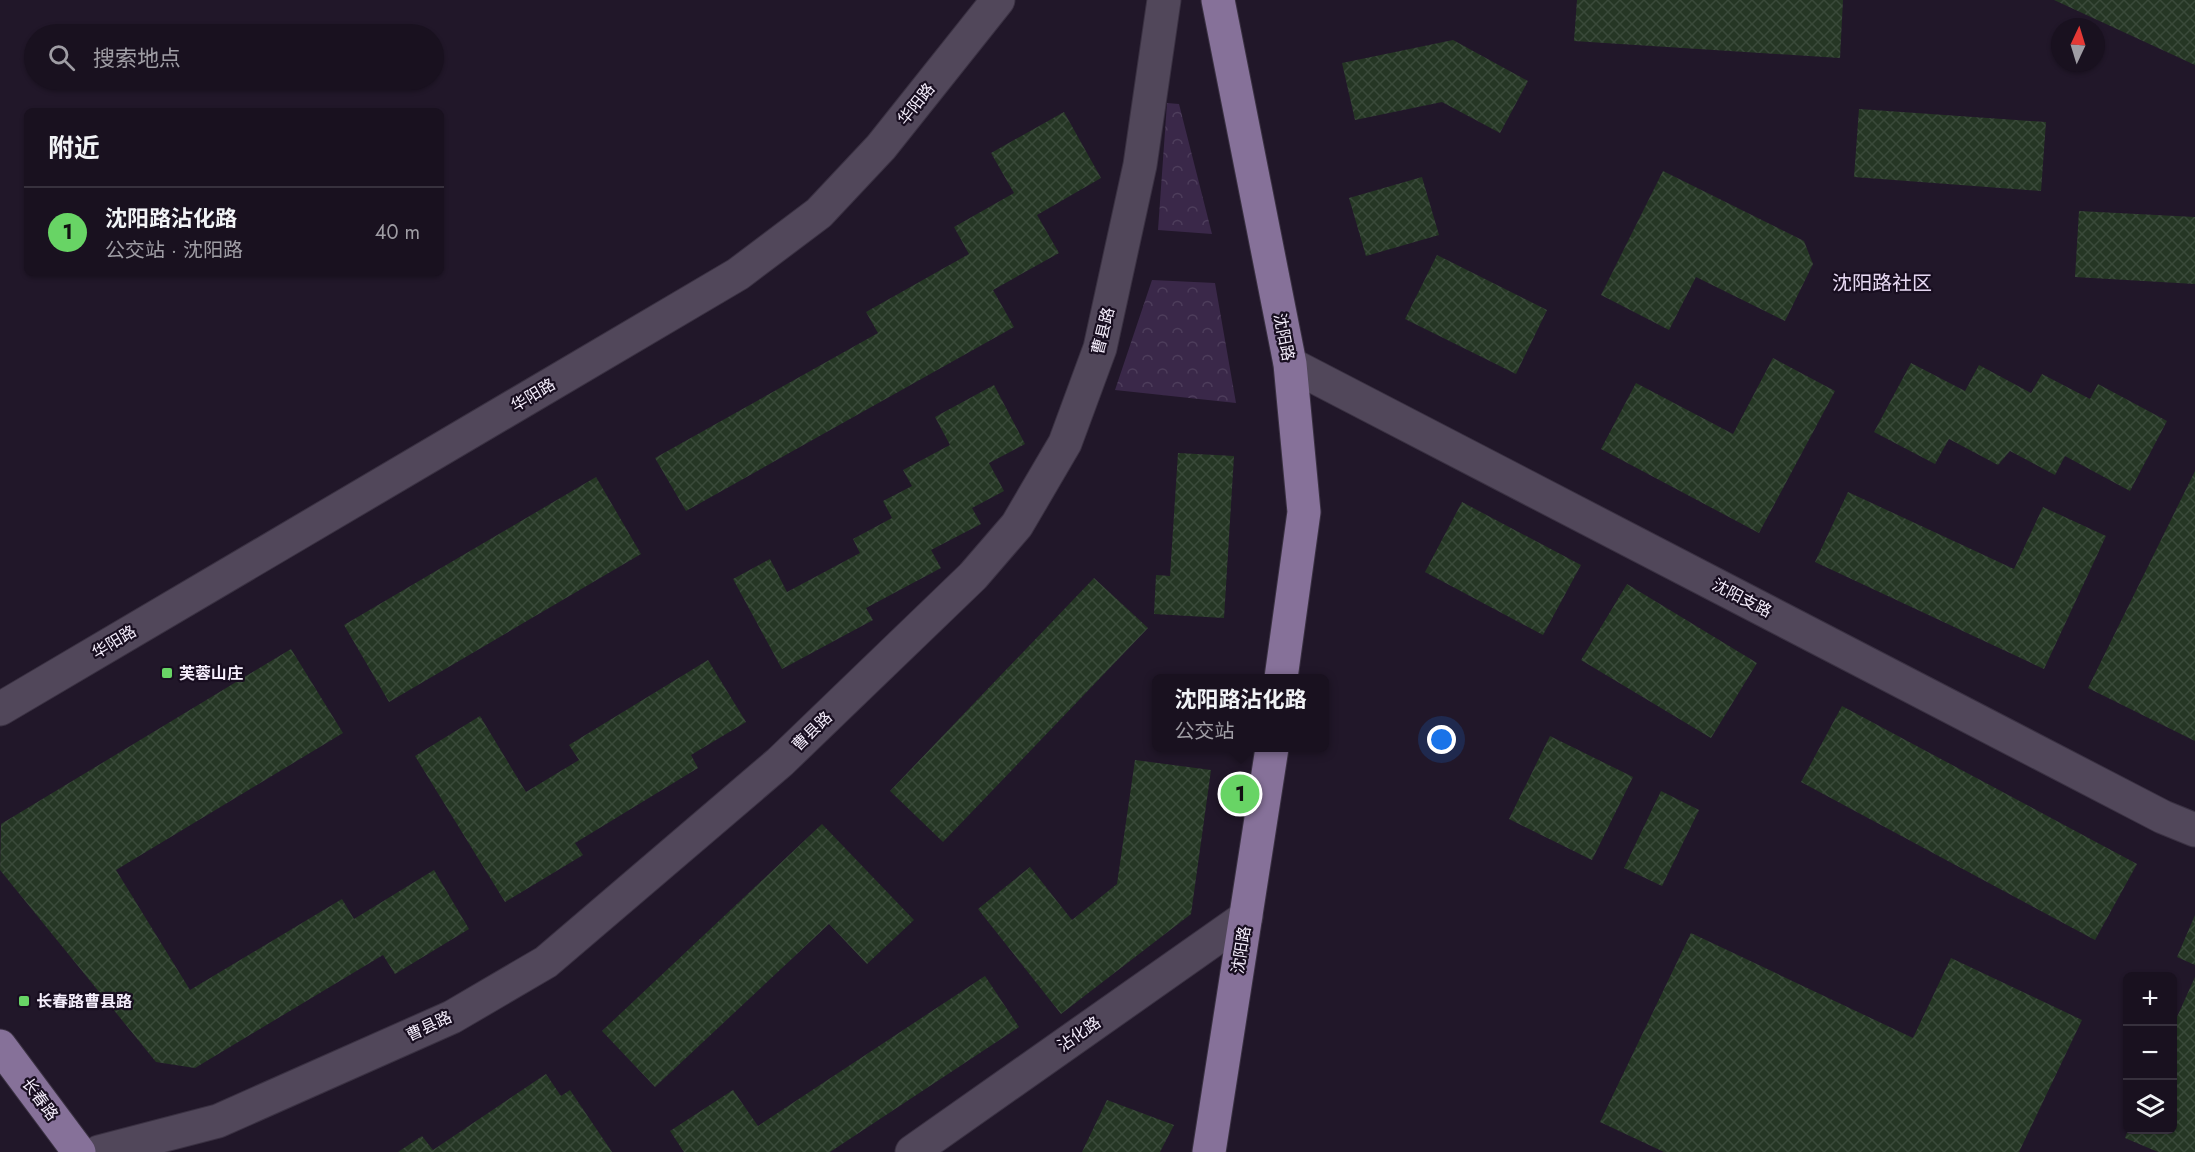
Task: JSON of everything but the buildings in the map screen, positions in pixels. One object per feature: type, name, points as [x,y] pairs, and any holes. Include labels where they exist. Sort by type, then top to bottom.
[{"type":"main road","name":"沈阳路","points":[[1218,0],[1290,364],[1304,512],[1282,674]]},
{"type":"main road","name":"沈阳路","points":[[1209,1152],[1271,752]]},
{"type":"main road","name":"长春路","points":[[0,1046],[79,1152]]},
{"type":"street","name":"华阳路","points":[[0,709],[738,274],[819,213],[881,147],[998,0]]},
{"type":"street","name":"曹县路","points":[[99,1152],[218,1121],[452,1017],[546,962],[780,762],[973,576],[1017,525],[1065,443],[1100,348],[1140,165],[1164,0]]},
{"type":"street","name":"沈阳支路","points":[[1290,364],[2153,812],[2195,831]]},
{"type":"street","name":"沾化路","points":[[912,1152],[1246,917]]},
{"type":"green space","points":[[1167,103],[1179,104],[1212,234],[1158,230]]},
{"type":"green space","points":[[1152,280],[1215,283],[1236,403],[1115,390]]},
{"type":"place","name":"芙蓉山庄","points":[[167,673]]},
{"type":"place","name":"沈阳路沾化路","points":[[1240,794]]},
{"type":"place","name":"长春路曹县路","points":[[24,1001]]},
{"type":"district","name":"沈阳路社区","points":[[1882,283]]}]
